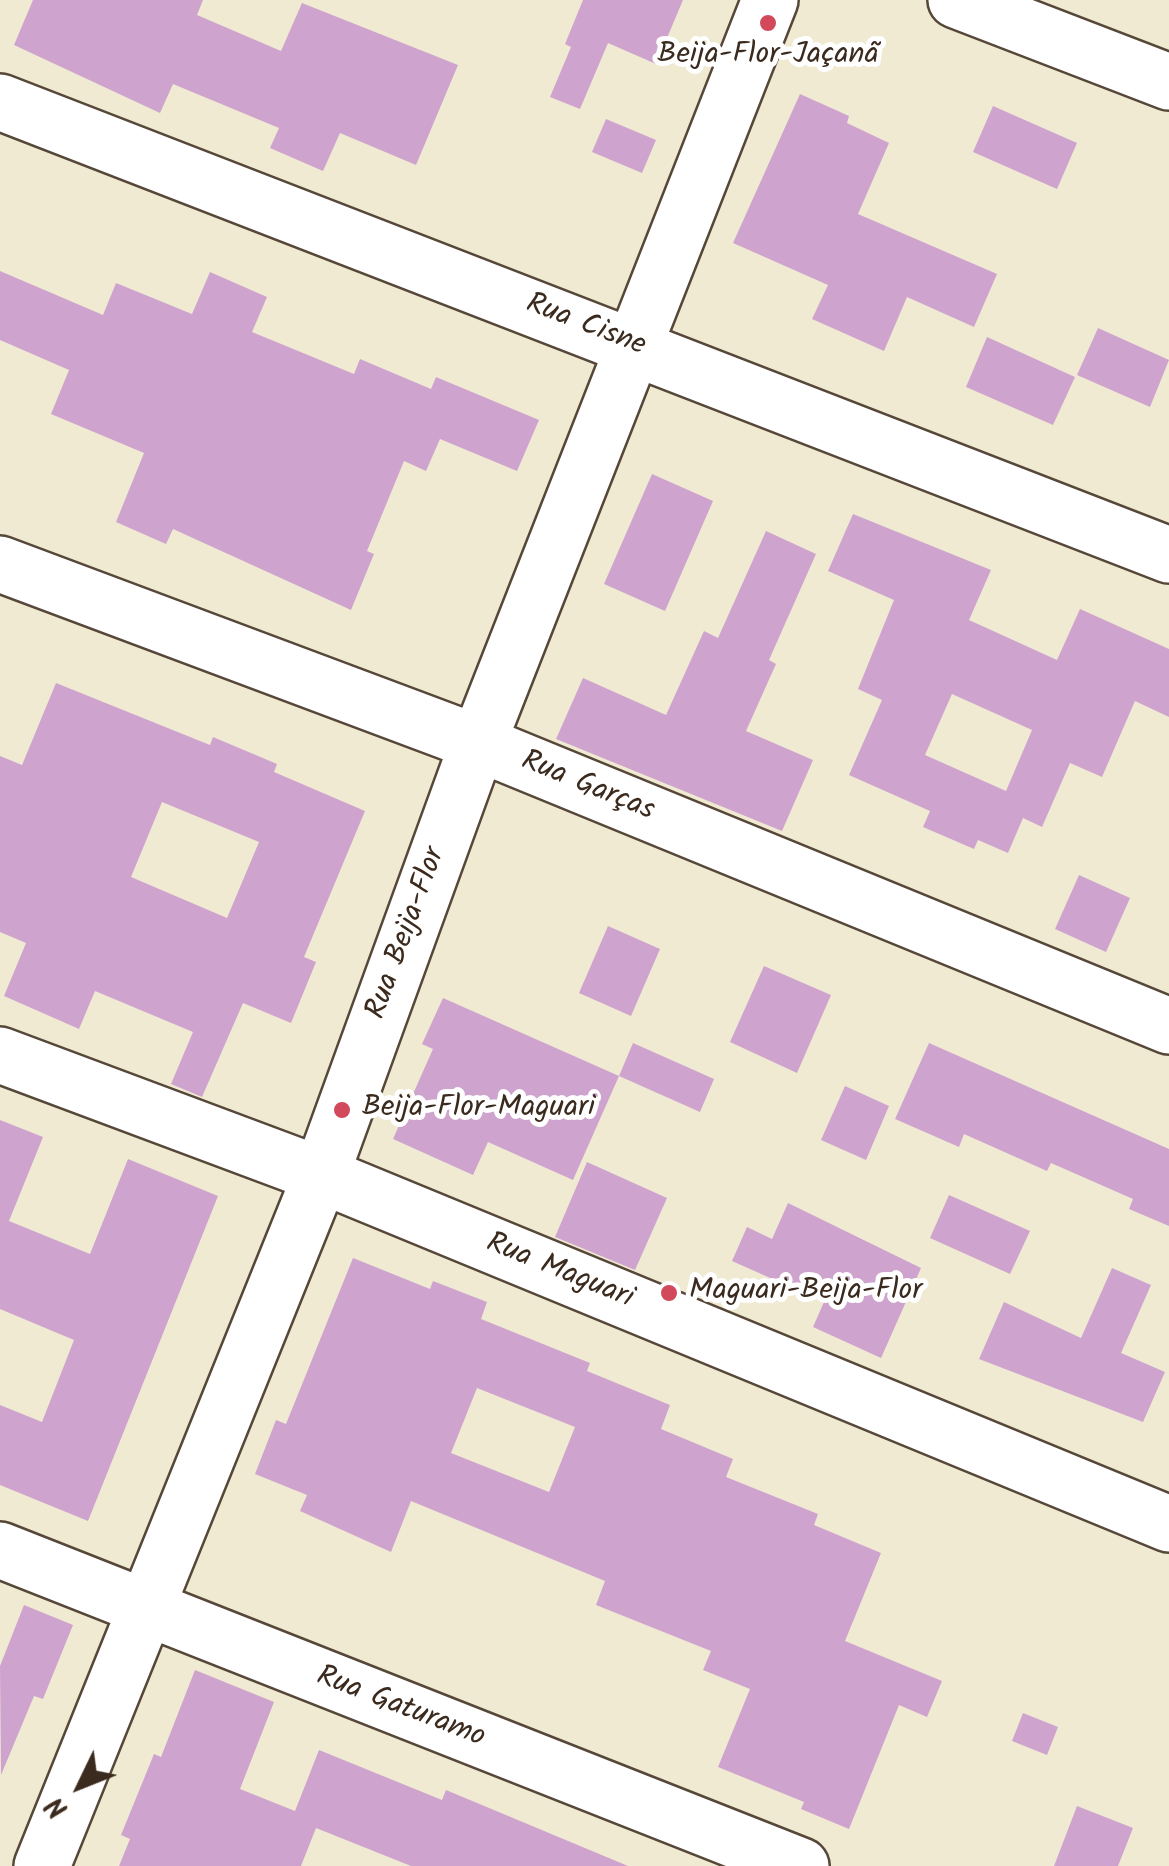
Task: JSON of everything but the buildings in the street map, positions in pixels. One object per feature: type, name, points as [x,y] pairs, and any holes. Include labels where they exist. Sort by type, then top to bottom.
[{"type":"street","name":"Rua Beija-Flor","points":[[42,1866],[321,1174],[478,743],[770,0]]},
{"type":"street","points":[[956,0],[1169,82]]},
{"type":"street","name":"Rua Cisne","points":[[0,102],[1169,555]]},
{"type":"street","name":"Rua Garças","points":[[0,564],[478,743],[1169,1026]]},
{"type":"street","name":"Rua Maguari","points":[[0,1055],[321,1174],[1169,1524]]},
{"type":"street","name":"Rua Gaturamo","points":[[0,1550],[801,1866]]},
{"type":"place","name":"Beija-Flor-Jaçanã","points":[[768,23]]},
{"type":"place","name":"Beija-Flor-Maguari","points":[[342,1110]]},
{"type":"place","name":"Maguari-Beija-Flor","points":[[669,1293]]}]
